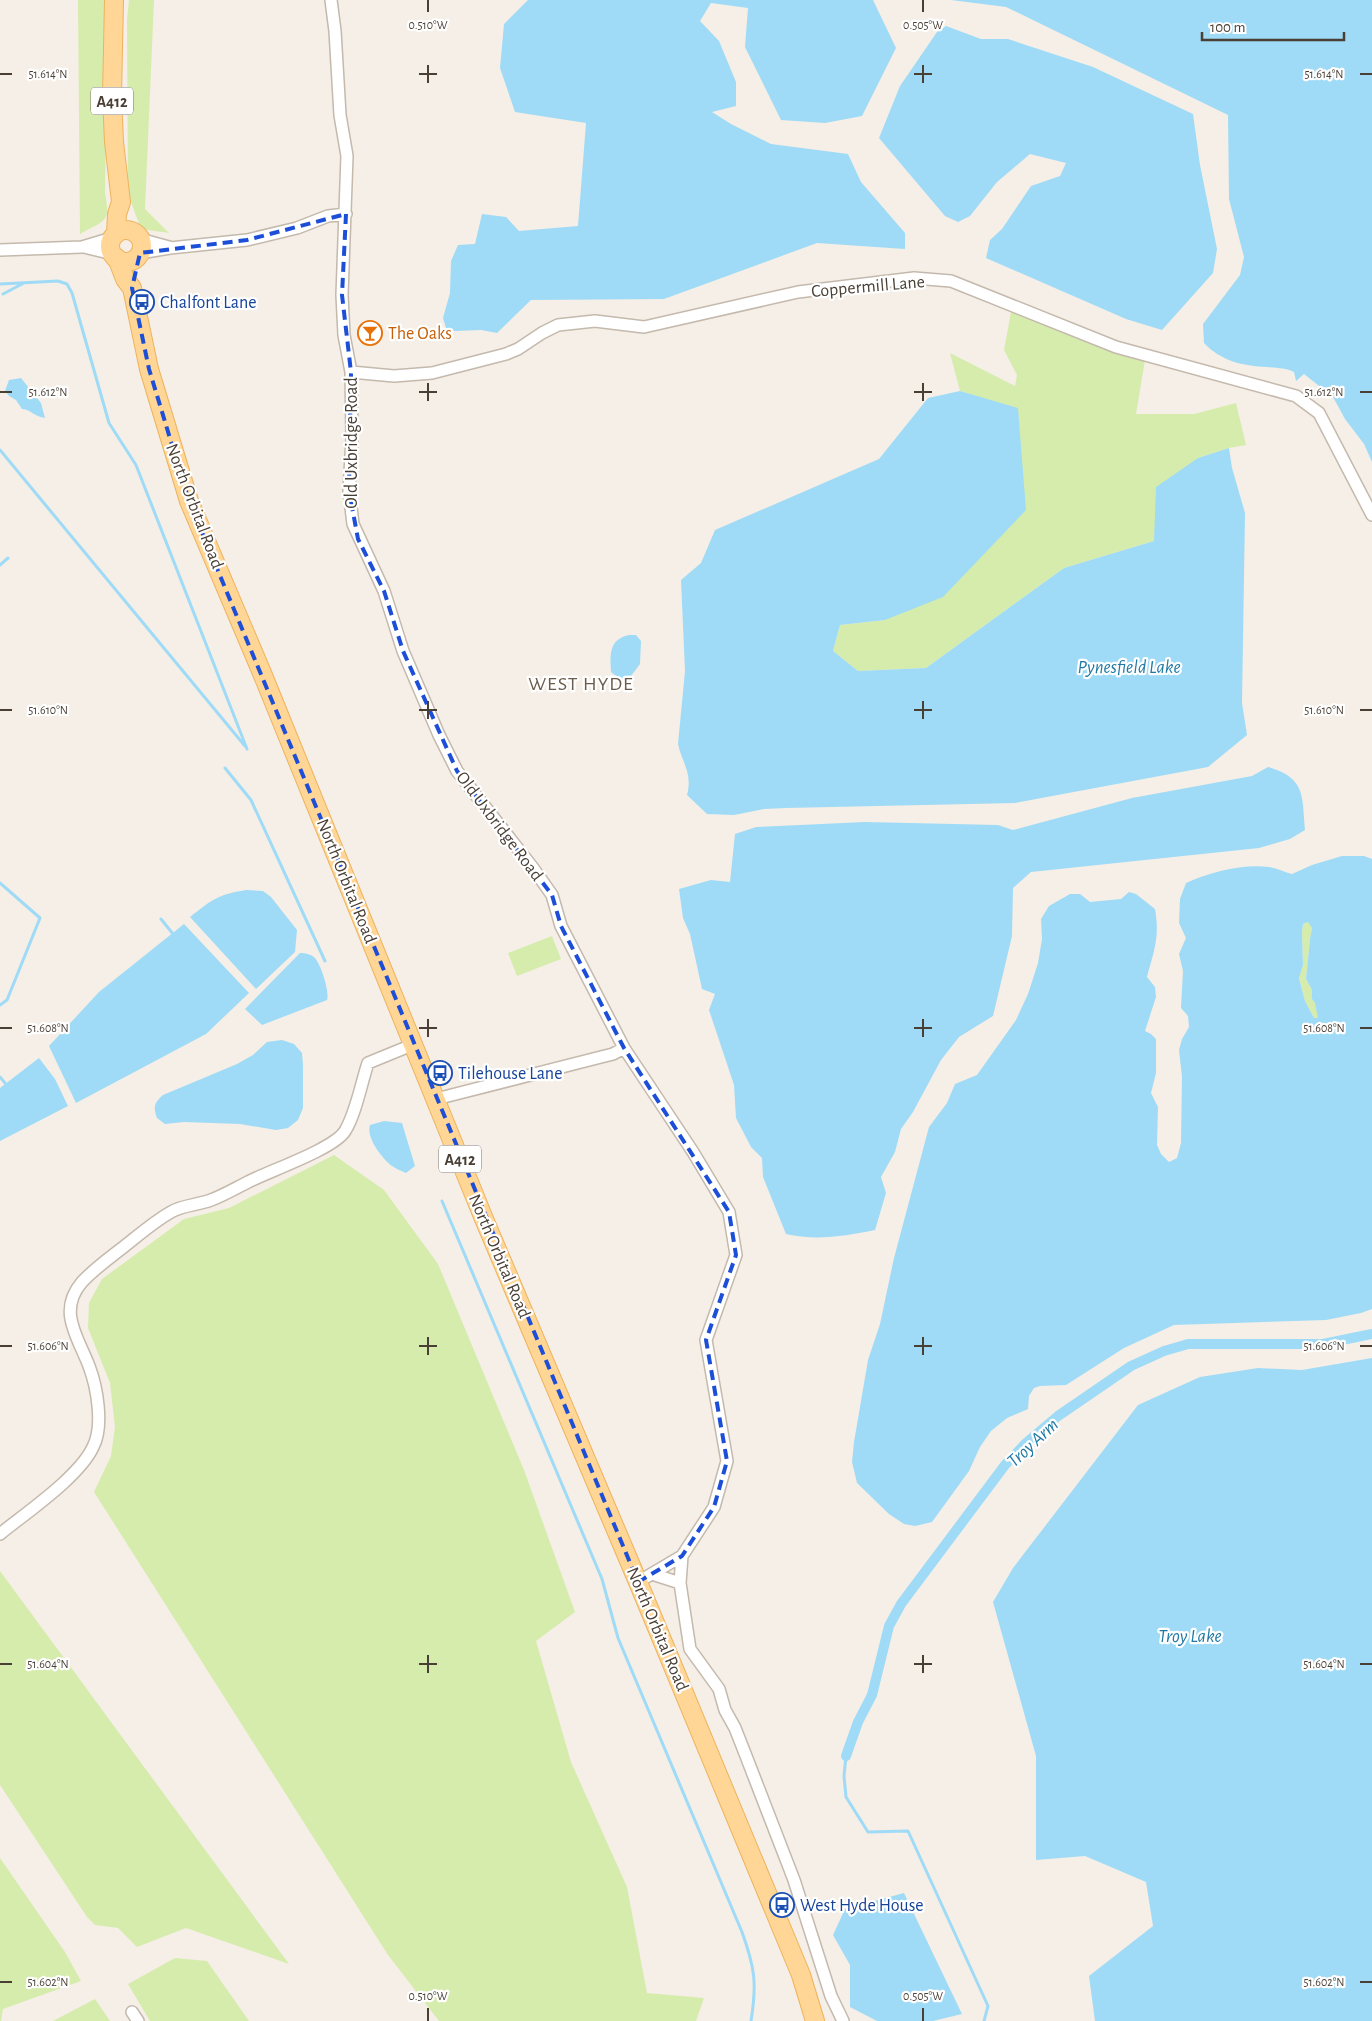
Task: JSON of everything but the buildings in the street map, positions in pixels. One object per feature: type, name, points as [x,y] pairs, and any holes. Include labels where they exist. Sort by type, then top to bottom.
[{"type":"main road","name":"North Orbital Road","points":[[114,0],[112,96],[114,142],[121,202],[117,214],[114,246],[125,279],[132,288],[149,369],[189,501],[336,852],[412,1045],[645,1578],[801,1975],[815,2021]]},
{"type":"main road","name":"North Orbital Road","points":[[121,202],[128,212],[136,234]]},
{"type":"main road","points":[[126,230],[136,234],[141,240],[139,255],[127,262],[114,246],[126,230]]},
{"type":"main road","name":"North Orbital Road","points":[[132,288],[136,277],[139,255]]},
{"type":"street","name":"Old Uxbridge Road","points":[[331,0],[336,31],[340,115],[347,156],[342,295],[344,335],[351,372],[352,438],[348,491],[350,512],[358,539],[384,591],[403,651],[457,771],[552,895],[560,926],[624,1048],[693,1152],[728,1212],[736,1255],[706,1340],[728,1461],[714,1508],[682,1556],[645,1578]]},
{"type":"street","points":[[139,255],[170,248],[247,240],[297,228],[328,216],[346,214]]},
{"type":"street","points":[[136,234],[147,241],[170,248]]},
{"type":"street","points":[[0,250],[114,246]]},
{"type":"street","name":"Coppermill Lane","points":[[351,372],[394,376],[439,371],[506,354],[558,325],[595,321],[644,327],[798,292],[914,278],[951,281],[1116,347],[1296,396],[1319,413],[1372,515]]},
{"type":"street","points":[[0,1534],[80,1467],[93,1448],[98,1427],[97,1398],[89,1366],[72,1329],[71,1306],[74,1293],[80,1285],[91,1272],[172,1211],[225,1195],[248,1182],[324,1147],[339,1137],[344,1132],[351,1116],[368,1063],[412,1045]]},
{"type":"street","points":[[436,1100],[613,1054],[624,1048]]},
{"type":"street","points":[[682,1556],[680,1583],[690,1649],[719,1689],[725,1710],[741,1742],[794,1880],[831,1996],[843,2021]]},
{"type":"street","points":[[645,1578],[680,1583]]},
{"type":"highlighted area","points":[[346,214],[342,295],[351,372],[349,491],[358,539],[384,591],[403,651],[457,771],[552,895],[561,926],[624,1048],[729,1212],[736,1255],[706,1340],[727,1461],[714,1507],[682,1556],[638,1582],[189,501],[149,369],[132,288],[140,253],[247,240]]},
{"type":"green space","points":[[78,0],[108,0],[105,193],[107,210],[104,220],[80,234]]},
{"type":"green space","points":[[129,0],[154,0],[145,209],[169,233],[141,229],[128,194],[127,20]]},
{"type":"green space","points":[[1011,312],[1145,360],[1136,414],[1194,414],[1236,403],[1246,445],[1229,448],[1198,458],[1154,541],[1064,568],[926,668],[858,671],[833,651],[840,625],[885,620],[1018,409],[960,391],[950,353],[1015,386],[1017,375],[1004,350]]},
{"type":"green space","points":[[1309,922],[1312,928],[1306,979],[1312,990],[1312,999],[1319,1018],[1314,1018],[1305,1001],[1299,977],[1303,965],[1303,924]]},
{"type":"green space","points":[[552,936],[561,959],[517,976],[508,953]]},
{"type":"green space","points":[[334,1155],[384,1190],[438,1264],[524,1470],[575,1612],[536,1641],[571,1762],[627,1887],[647,1993],[704,1998],[696,2021],[439,2021],[388,1955],[94,1492],[111,1456],[115,1427],[110,1383],[88,1328],[89,1303],[102,1279],[184,1219],[229,1208]]},
{"type":"green space","points":[[0,1571],[289,1964],[186,1928],[137,1947],[118,1928],[95,1925],[87,1917],[0,1785]]},
{"type":"green space","points":[[0,1858],[65,1952],[81,1981],[3,2009],[1,2021],[0,2021]]},
{"type":"green space","points":[[175,1958],[207,1961],[249,2021],[150,2021],[128,1984]]},
{"type":"green space","points":[[95,1999],[110,2021],[53,2021]]},
{"type":"water","points":[[528,0],[873,0],[896,48],[862,116],[825,123],[781,120],[745,47],[748,8],[711,3],[700,21],[719,41],[736,82],[736,106],[712,112],[771,144],[848,154],[861,182],[905,233],[905,249],[817,243],[664,299],[531,300],[497,333],[481,330],[455,331],[446,328],[443,318],[450,293],[451,261],[458,245],[475,244],[482,214],[506,217],[519,231],[578,226],[586,123],[515,112],[500,68],[504,24]]},
{"type":"water","points":[[951,0],[1372,0],[1372,462],[1364,444],[1345,419],[1333,397],[1304,374],[1296,381],[1294,372],[1281,368],[1249,365],[1233,361],[1218,354],[1204,343],[1203,324],[1240,275],[1244,257],[1229,199],[1228,115],[1006,7]]},
{"type":"water","points":[[946,26],[981,39],[1008,39],[1093,67],[1193,114],[1200,165],[1217,249],[1213,273],[1162,330],[1126,319],[986,258],[990,240],[1002,229],[1031,186],[1060,176],[1066,163],[1030,154],[997,182],[970,216],[958,222],[945,216],[879,138],[900,86],[937,32]]},
{"type":"water","points":[[21,378],[41,403],[45,418],[22,409],[16,400],[5,391],[9,380]]},
{"type":"water","name":"Pynesfield Lake","points":[[960,391],[1018,408],[1026,510],[943,597],[885,620],[840,625],[833,651],[858,671],[926,668],[1064,568],[1154,541],[1156,487],[1198,458],[1229,448],[1232,468],[1245,513],[1242,703],[1247,735],[1208,767],[1015,803],[786,808],[764,809],[734,815],[707,814],[687,795],[689,787],[688,774],[678,744],[685,671],[681,580],[701,563],[715,530],[879,459],[928,398]]},
{"type":"water","points":[[629,635],[636,635],[641,641],[640,664],[631,676],[620,679],[611,672],[612,649],[618,640]]},
{"type":"water","points":[[1268,767],[1280,771],[1289,777],[1300,790],[1305,830],[1290,839],[1259,848],[1031,872],[1013,888],[1012,936],[993,1016],[959,1037],[941,1060],[913,1112],[901,1129],[895,1152],[881,1177],[886,1193],[875,1230],[842,1236],[808,1237],[786,1234],[763,1177],[762,1158],[751,1147],[736,1118],[734,1085],[709,1010],[715,994],[702,989],[690,934],[683,918],[679,889],[711,880],[730,882],[735,834],[756,827],[865,822],[998,825],[1013,830],[1132,798],[1252,776]]},
{"type":"water","points":[[1342,856],[1364,856],[1372,859],[1372,1309],[1326,1320],[1174,1325],[1124,1348],[1066,1385],[1034,1388],[1029,1396],[1028,1409],[1007,1418],[991,1431],[980,1447],[969,1471],[932,1522],[915,1526],[904,1524],[889,1514],[857,1483],[852,1462],[868,1360],[880,1324],[894,1258],[929,1127],[947,1103],[955,1084],[977,1075],[1016,1020],[1028,994],[1038,963],[1042,939],[1041,919],[1049,906],[1070,894],[1080,894],[1090,902],[1121,899],[1129,892],[1136,894],[1155,909],[1157,936],[1147,977],[1155,987],[1156,997],[1145,1031],[1156,1039],[1156,1073],[1151,1093],[1158,1107],[1157,1145],[1161,1154],[1169,1162],[1177,1158],[1181,1143],[1182,1077],[1179,1050],[1182,1039],[1189,1027],[1188,1016],[1181,1008],[1183,971],[1179,954],[1186,938],[1179,923],[1180,899],[1186,883],[1216,872],[1237,868],[1269,867],[1292,874],[1312,865]],"holes":[[[1308,922],[1312,928],[1306,979],[1312,990],[1312,999],[1315,1003],[1318,1018],[1314,1018],[1305,1001],[1299,978],[1303,965],[1303,924]]]},
{"type":"water","points":[[246,890],[263,891],[271,897],[297,930],[295,952],[256,989],[190,917],[216,899]]},
{"type":"water","points":[[184,924],[249,993],[206,1034],[76,1103],[49,1046],[99,992]]},
{"type":"water","points":[[300,953],[312,956],[317,961],[326,985],[327,1000],[262,1025],[245,1009]]},
{"type":"water","points":[[282,1040],[294,1044],[302,1053],[303,1065],[303,1108],[298,1120],[288,1128],[276,1130],[240,1124],[184,1122],[165,1124],[157,1118],[155,1105],[163,1095],[237,1064],[253,1055],[267,1042]]},
{"type":"water","points":[[39,1058],[55,1079],[68,1106],[0,1141],[0,1088]]},
{"type":"water","points":[[384,1121],[402,1123],[415,1166],[406,1173],[388,1162],[370,1136],[370,1125]]},
{"type":"water","name":"Troy Lake","points":[[1372,1358],[1372,2021],[1095,2021],[1089,1976],[1153,1926],[1146,1882],[1085,1856],[1036,1860],[1036,1756],[993,1602],[1013,1568],[1138,1405],[1200,1377],[1258,1368],[1302,1370]]},
{"type":"water","points":[[904,1893],[962,2014],[933,2021],[877,2021],[850,2007],[850,1965],[833,1935],[845,1909]]},
{"type":"waterway","points":[[0,284],[58,281],[67,284],[72,293],[109,423],[136,465],[247,749]]},
{"type":"waterway","points":[[3,294],[24,283]]},
{"type":"waterway","points":[[0,450],[245,746]]},
{"type":"waterway","points":[[0,565],[8,558]]},
{"type":"waterway","points":[[225,768],[251,800],[325,961]]},
{"type":"waterway","points":[[0,883],[40,918],[7,1000],[0,1005]]},
{"type":"waterway","points":[[161,919],[173,934]]},
{"type":"waterway","points":[[0,1077],[5,1083]]},
{"type":"waterway","points":[[442,1201],[602,1579],[618,1638],[742,1932],[754,1976],[751,2021]]},
{"type":"waterway","name":"Troy Arm","points":[[846,1756],[858,1722],[872,1695],[889,1626],[901,1604],[1005,1465],[1026,1443],[1058,1416],[1131,1366],[1164,1351],[1188,1344],[1323,1344],[1372,1334]]},
{"type":"waterway","points":[[846,1756],[844,1776],[846,1797],[868,1832],[908,1831],[988,2006],[984,2021]]},
{"type":"place","name":"Chalfont Lane","points":[[142,302]]},
{"type":"place","name":"The Oaks","points":[[370,333]]},
{"type":"place","name":"Tilehouse Lane","points":[[440,1073]]},
{"type":"place","name":"West Hyde House","points":[[782,1905]]},
{"type":"district","name":"WEST HYDE","points":[[581,683]]}]
